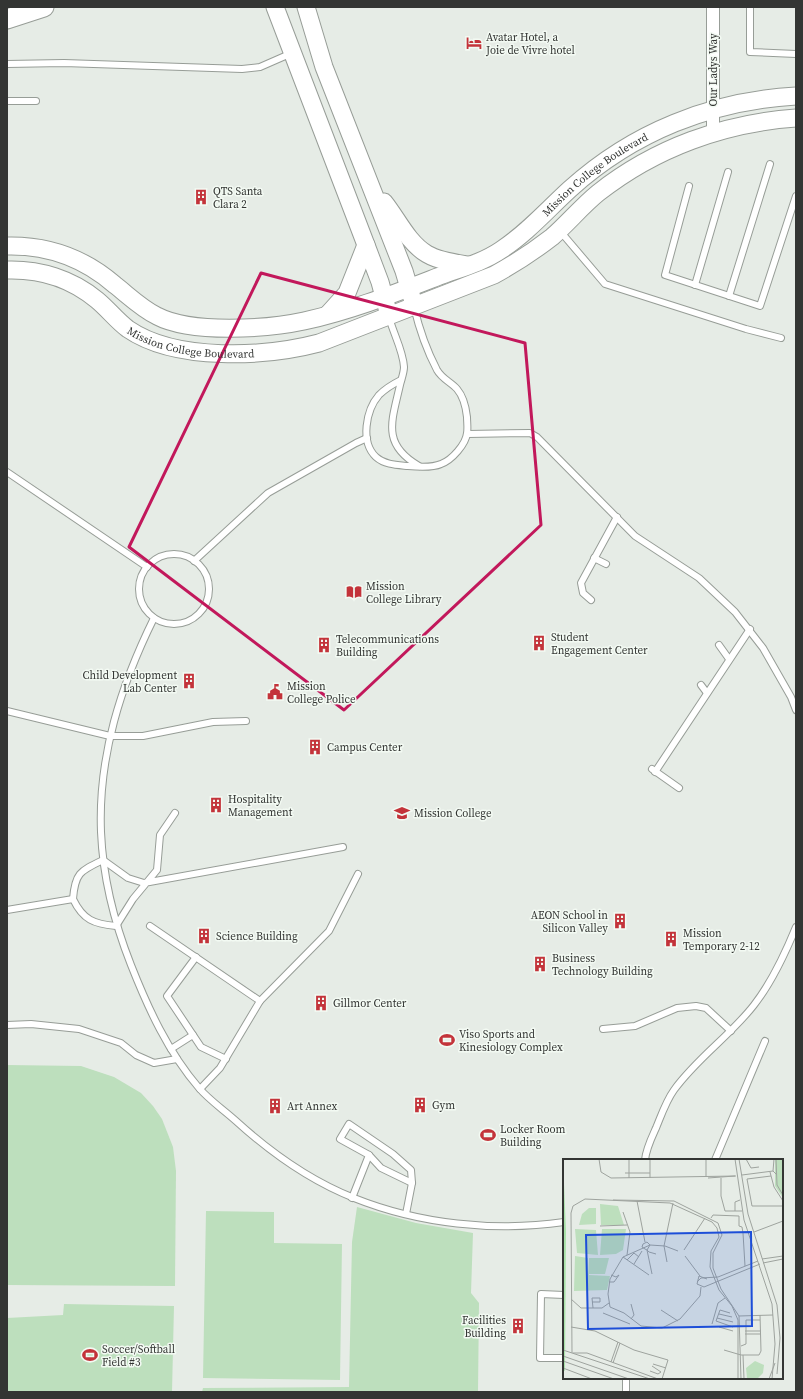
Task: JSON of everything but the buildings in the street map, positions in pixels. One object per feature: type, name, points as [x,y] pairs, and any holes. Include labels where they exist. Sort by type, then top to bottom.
[{"type":"main road","points":[[7,19],[44,7]]},
{"type":"street","points":[[275,7],[366,245],[389,316]]},
{"type":"street","points":[[306,7],[324,67],[373,188],[414,306]]},
{"type":"street","name":"Our Ladys Way","points":[[713,132],[714,7]]},
{"type":"street","name":"Mission College Boulevard","points":[[7,246],[41,248],[75,258],[93,268],[145,309],[159,317],[192,327],[216,328],[273,325],[303,321],[328,314],[338,314],[469,265],[500,251],[517,239],[570,189],[615,155],[660,129],[713,108],[758,100],[796,96]]},
{"type":"street","name":"Mission College Boulevard","points":[[7,270],[22,270],[62,278],[96,299],[129,329],[161,344],[178,349],[205,352],[264,352],[292,350],[319,343],[494,275],[514,264],[559,230],[597,194],[631,170],[673,148],[713,132],[748,124],[796,118]]},
{"type":"street","points":[[373,188],[418,248],[427,255],[469,265]]},
{"type":"street","points":[[328,314],[347,293],[366,245]]},
{"type":"lane","points":[[750,7],[750,52],[796,54]]},
{"type":"lane","points":[[7,64],[64,63],[242,69],[260,67],[292,52]]},
{"type":"lane","points":[[7,101],[36,101]]},
{"type":"lane","points":[[729,296],[770,164]]},
{"type":"lane","points":[[695,285],[728,172]]},
{"type":"lane","points":[[688,186],[665,275],[760,306],[796,196]]},
{"type":"lane","points":[[559,230],[605,284],[746,329],[781,338]]},
{"type":"lane","points":[[401,380],[385,389],[370,408],[366,426],[367,438],[376,457],[385,462],[420,467],[440,465],[451,458],[461,447],[468,434],[467,416],[463,401],[456,389],[438,372],[417,320],[414,306]]},
{"type":"lane","points":[[389,316],[402,356],[404,368],[392,415],[392,429],[396,447],[405,458],[420,467]]},
{"type":"lane","points":[[468,434],[530,433],[537,437],[635,536],[699,578],[735,612],[750,629],[781,678],[796,710]]},
{"type":"lane","points":[[194,560],[268,493],[349,446],[367,438]]},
{"type":"lane","points":[[7,472],[147,567]]},
{"type":"lane","points":[[591,600],[583,593],[582,583],[617,517]]},
{"type":"lane","points":[[169,555],[184,556],[194,560],[202,568],[207,577],[209,588],[208,599],[203,608],[196,617],[186,622],[175,624],[164,623],[154,618],[146,610],[141,600],[139,588],[147,567],[155,560],[169,555]]},
{"type":"lane","points":[[594,558],[606,564]]},
{"type":"lane","points":[[154,618],[123,688],[110,736],[103,783],[101,830],[103,860],[116,926],[143,996],[177,1059],[200,1089],[278,1156],[352,1198],[406,1214],[444,1221],[514,1227],[563,1222]]},
{"type":"lane","points":[[679,788],[653,770],[750,629]]},
{"type":"lane","points":[[719,645],[729,659]]},
{"type":"lane","points":[[701,685],[706,693]]},
{"type":"lane","points":[[7,711],[110,736],[143,736],[213,722],[246,720]]},
{"type":"lane","points":[[116,926],[144,883],[157,870],[160,835],[175,813]]},
{"type":"lane","points":[[103,860],[128,878],[144,883],[343,847]]},
{"type":"lane","points":[[103,860],[86,868],[74,880],[73,899],[88,920],[102,925],[116,926]]},
{"type":"lane","points":[[200,1089],[220,1068],[260,1001],[329,931],[358,874]]},
{"type":"lane","points":[[7,910],[73,899]]},
{"type":"lane","points":[[150,926],[260,1001]]},
{"type":"lane","points":[[645,1159],[646,1153],[659,1120],[673,1091],[694,1066],[731,1031],[754,1005],[788,948],[796,927]]},
{"type":"lane","points":[[196,957],[167,996],[201,1047],[226,1059]]},
{"type":"lane","points":[[603,1029],[635,1026],[677,1008],[696,1006],[706,1008],[731,1031]]},
{"type":"lane","points":[[7,1025],[31,1024],[79,1029],[121,1043],[136,1055],[154,1063],[177,1059]]},
{"type":"lane","points":[[171,1049],[193,1035]]},
{"type":"lane","points":[[715,1159],[765,1041]]},
{"type":"lane","points":[[406,1214],[412,1183],[411,1170],[393,1154],[349,1124],[340,1139],[369,1155],[381,1168],[412,1183]]},
{"type":"lane","points":[[352,1198],[369,1155]]},
{"type":"lane","points":[[563,1295],[541,1294],[540,1358],[563,1358]]},
{"type":"lane","points":[[626,1379],[626,1392]]},
{"type":"highlighted area","points":[[261,273],[525,343],[541,525],[344,710],[129,547]]},
{"type":"green space","points":[[7,1065],[81,1066],[114,1077],[141,1093],[153,1106],[162,1119],[173,1147],[176,1171],[175,1286],[7,1285]]},
{"type":"green space","points":[[357,1207],[416,1223],[473,1233],[471,1293],[479,1303],[478,1392],[202,1392],[203,1388],[349,1387],[352,1242]]},
{"type":"green space","points":[[206,1211],[274,1212],[274,1243],[342,1244],[340,1380],[203,1378]]},
{"type":"green space","name":"Soccer/Softball Field #3","points":[[64,1304],[174,1306],[172,1392],[7,1392],[7,1318],[63,1315]]},
{"type":"place","name":"Avatar Hotel, a Joie de Vivre hotel","points":[[474,43]]},
{"type":"place","name":"QTS Santa Clara 2","points":[[201,197]]},
{"type":"place","name":"Mission College Library","points":[[354,592]]},
{"type":"place","name":"Student Engagement Center","points":[[539,643]]},
{"type":"place","name":"Telecommunications Building","points":[[324,645]]},
{"type":"place","name":"Child Development Lab Center","points":[[189,681]]},
{"type":"place","name":"Mission College Police","points":[[275,692]]},
{"type":"place","name":"Campus Center","points":[[315,747]]},
{"type":"place","name":"Hospitality Management","points":[[216,805]]},
{"type":"place","name":"Mission College","points":[[402,813]]},
{"type":"place","name":"AEON School in Silicon Valley","points":[[620,921]]},
{"type":"place","name":"Science Building","points":[[204,936]]},
{"type":"place","name":"Mission Temporary 2-12","points":[[671,939]]},
{"type":"place","name":"Business Technology Building","points":[[540,964]]},
{"type":"place","name":"Gillmor Center","points":[[321,1003]]},
{"type":"place","name":"Viso Sports and Kinesiology Complex","points":[[447,1040]]},
{"type":"place","name":"Gym","points":[[420,1105]]},
{"type":"place","name":"Art Annex","points":[[275,1106]]},
{"type":"place","name":"Locker Room Building","points":[[488,1135]]},
{"type":"place","name":"Facilities Building","points":[[518,1326]]},
{"type":"place","name":"Soccer/Softball Field #3","points":[[90,1355]]}]
